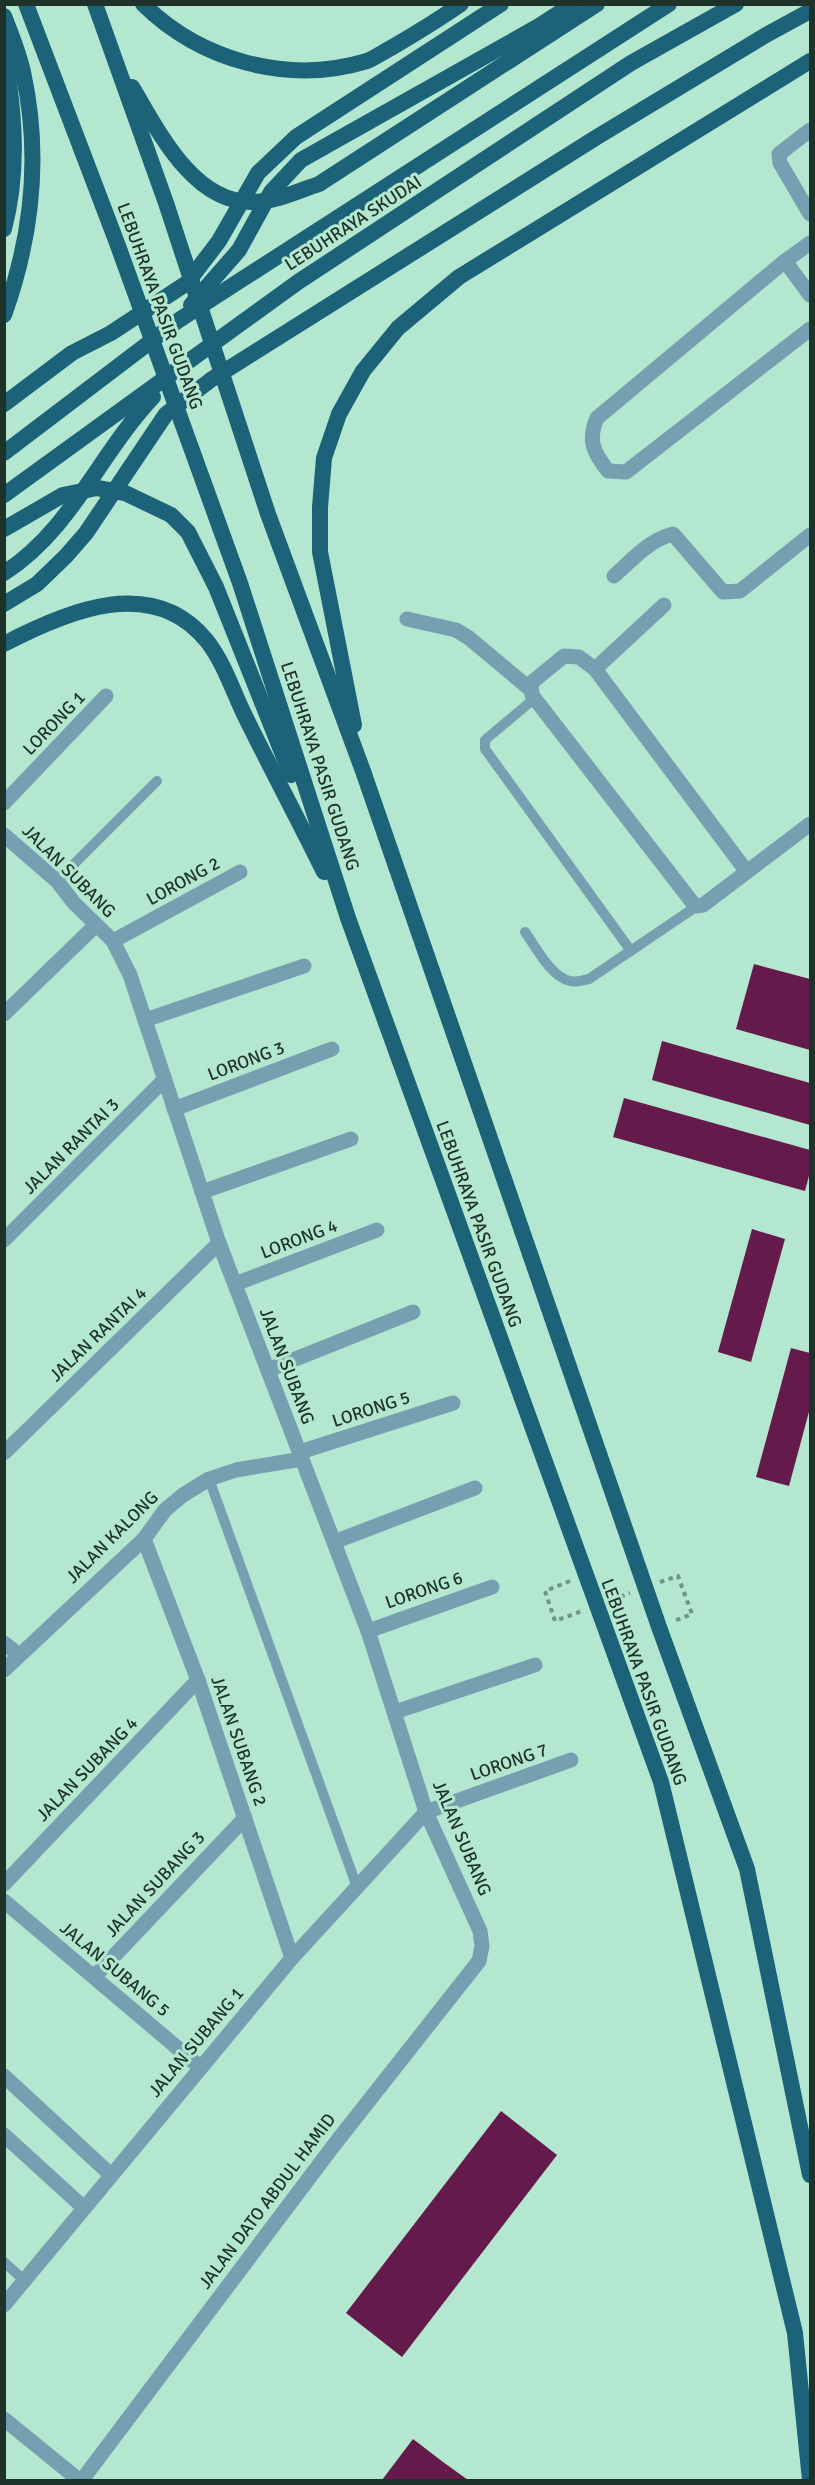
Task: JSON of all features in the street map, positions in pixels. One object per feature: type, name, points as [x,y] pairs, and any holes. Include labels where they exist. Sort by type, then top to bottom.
[{"type":"highway","name":"LEBUHRAYA PASIR GUDANG","points":[[26,4],[117,243],[240,583],[348,918],[661,1782],[795,2333],[810,2481]]},
{"type":"highway","name":"LEBUHRAYA PASIR GUDANG","points":[[95,4],[166,202],[268,514],[363,771],[659,1627],[747,1869],[810,2175]]},
{"type":"highway","points":[[143,4],[163,24],[187,40],[245,63],[285,70],[326,69],[368,60],[461,4]]},
{"type":"highway","points":[[4,404],[72,353],[111,333],[187,283],[219,241],[258,173],[296,137],[501,4]]},
{"type":"highway","points":[[179,320],[239,249],[271,192],[301,160],[539,26],[573,4]]},
{"type":"highway","points":[[113,56],[178,161],[203,184],[229,199],[252,202],[276,198],[319,184],[597,4]]},
{"type":"highway","name":"LEBUHRAYA SKUDAI","points":[[4,453],[179,320],[669,4]]},
{"type":"highway","name":"LEBUHRAYA SKUDAI","points":[[4,495],[298,282],[631,63],[736,4]]},
{"type":"highway","points":[[4,604],[37,584],[86,533],[166,414],[212,379],[299,322],[597,137],[810,11]]},
{"type":"highway","points":[[4,16],[23,70],[30,106],[33,183],[18,277],[4,315]]},
{"type":"highway","points":[[4,49],[14,110],[15,151],[14,182],[4,229]]},
{"type":"highway","points":[[363,771],[320,552],[320,507],[324,459],[339,414],[363,371],[398,328],[459,277],[639,158],[810,52]]},
{"type":"highway","points":[[459,277],[810,61]]},
{"type":"highway","points":[[4,573],[24,560],[58,526],[132,419],[180,368]]},
{"type":"highway","points":[[4,529],[63,495],[97,488],[125,494],[171,515],[188,532],[216,587],[348,918]]},
{"type":"highway","points":[[4,644],[48,621],[92,606],[136,603],[177,614],[207,641],[227,675],[243,712],[348,918]]},
{"type":"street","points":[[810,130],[779,154],[780,163],[810,214]]},
{"type":"street","points":[[810,243],[785,261],[597,418],[591,440],[596,456],[608,471],[626,472],[810,329]]},
{"type":"street","points":[[785,261],[810,295]]},
{"type":"street","points":[[614,576],[660,537],[673,534],[723,592],[740,591],[810,534]]},
{"type":"street","points":[[596,669],[664,605]]},
{"type":"street","points":[[407,619],[456,630],[469,638],[532,693],[697,906],[703,905],[810,824]]},
{"type":"street","points":[[532,693],[531,683],[564,656],[579,657],[596,669],[747,872]]},
{"type":"street","name":"LORONG 1","points":[[4,803],[106,696]]},
{"type":"street","name":"JALAN SUBANG","points":[[4,835],[57,881],[113,941],[130,975],[219,1243],[368,1630],[426,1812],[480,1931],[482,1946]]},
{"type":"street","name":"LORONG 2","points":[[113,941],[240,872]]},
{"type":"street","points":[[4,1014],[96,925]]},
{"type":"street","points":[[145,1020],[304,966]]},
{"type":"street","name":"LORONG 3","points":[[174,1109],[332,1049]]},
{"type":"street","name":"JALAN RANTAI 3","points":[[4,1240],[164,1080]]},
{"type":"street","points":[[202,1192],[351,1139]]},
{"type":"street","name":"LORONG 4","points":[[235,1284],[377,1230]]},
{"type":"street","name":"JALAN RANTAI 4","points":[[4,1453],[219,1243]]},
{"type":"street","points":[[268,1370],[413,1312]]},
{"type":"street","name":"LORONG 5","points":[[301,1456],[453,1404]]},
{"type":"street","name":"JALAN KALONG","points":[[4,1670],[144,1539],[165,1510],[183,1495],[209,1479],[236,1470],[301,1456]]},
{"type":"street","points":[[334,1542],[475,1488]]},
{"type":"street","name":"JALAN SUBANG 2","points":[[144,1539],[198,1680],[292,1958]]},
{"type":"street","name":"LORONG 6","points":[[368,1630],[492,1587]]},
{"type":"street","points":[[4,1643],[19,1655]]},
{"type":"street","points":[[395,1712],[535,1665]]},
{"type":"street","name":"JALAN SUBANG 4","points":[[4,1884],[198,1680]]},
{"type":"street","name":"LORONG 7","points":[[426,1812],[571,1760]]},
{"type":"street","name":"JALAN SUBANG 1","points":[[4,2305],[292,1958],[426,1812]]},
{"type":"street","name":"JALAN SUBANG 3","points":[[94,1977],[245,1818]]},
{"type":"street","name":"JALAN SUBANG 5","points":[[4,1901],[201,2067]]},
{"type":"street","name":"JALAN DATO ABDUL HAMID","points":[[80,2481],[334,2145],[479,1961],[482,1946]]},
{"type":"street","points":[[4,2076],[111,2175]]},
{"type":"street","points":[[4,2135],[83,2207]]},
{"type":"street","points":[[4,2419],[80,2481]]},
{"type":"lane","points":[[532,693],[485,740],[485,749],[631,951]]},
{"type":"lane","points":[[57,881],[158,781]]},
{"type":"lane","points":[[525,932],[555,973],[570,981],[589,979],[697,906]]},
{"type":"lane","points":[[209,1479],[357,1887]]},
{"type":"lane","points":[[4,2262],[25,2281]]},
{"type":"path","points":[[585,1575],[545,1591],[555,1621],[588,1609]]},
{"type":"path","points":[[655,1584],[678,1576],[692,1614]]},
{"type":"path","points":[[611,1600],[633,1592]]},
{"type":"building","points":[[754,964],[810,979],[810,1050],[736,1029]]},
{"type":"building","points":[[662,1041],[810,1083],[810,1125],[652,1080]]},
{"type":"building","points":[[624,1098],[810,1150],[810,1172],[805,1191],[613,1137]]},
{"type":"building","points":[[752,1229],[785,1239],[751,1362],[718,1352]]},
{"type":"building","points":[[791,1348],[810,1353],[810,1408],[789,1486],[756,1477]]},
{"type":"building","points":[[501,2111],[557,2155],[402,2357],[346,2313]]},
{"type":"building","points":[[413,2439],[443,2462],[468,2480],[382,2480]]}]
